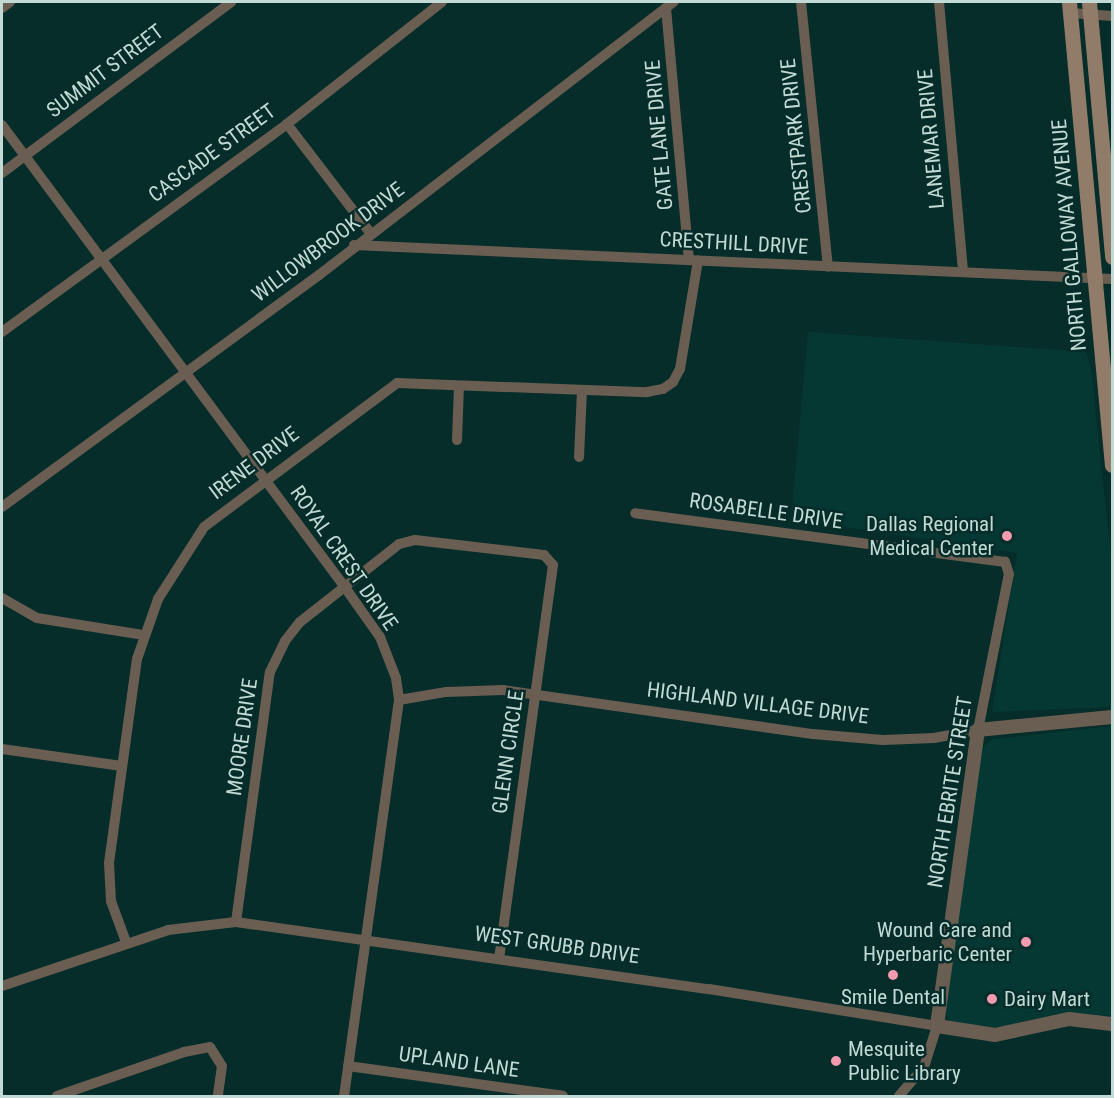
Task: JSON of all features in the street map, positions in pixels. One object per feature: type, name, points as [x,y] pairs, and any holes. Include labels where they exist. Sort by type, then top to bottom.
[{"type":"main road","name":"NORTH GALLOWAY AVENUE","points":[[1069,7],[1094,279],[1106,345],[1113,465]]},
{"type":"main road","name":"NORTH GALLOWAY AVENUE","points":[[1090,8],[1110,176],[1113,257]]},
{"type":"street","points":[[2,8],[10,2]]},
{"type":"street","name":"SUMMIT STREET","points":[[2,173],[231,2]]},
{"type":"street","name":"CASCADE STREET","points":[[2,332],[100,257],[287,124],[442,2]]},
{"type":"street","name":"CRESTPARK DRIVE","points":[[801,2],[828,267]]},
{"type":"street","name":"LANEMAR DRIVE","points":[[939,2],[963,272]]},
{"type":"street","name":"WILLOWBROOK DRIVE","points":[[2,507],[371,234],[670,4]]},
{"type":"street","name":"GATE LANE DRIVE","points":[[670,4],[694,260],[693,312]]},
{"type":"street","points":[[1069,7],[1090,8],[1113,16]]},
{"type":"street","points":[[287,124],[371,234]]},
{"type":"street","name":"ROYAL CREST DRIVE","points":[[2,125],[344,586],[380,637],[396,678],[399,700],[344,1096]]},
{"type":"street","points":[[1085,176],[1110,176]]},
{"type":"street","name":"CRESTHILL DRIVE","points":[[354,245],[1113,279]]},
{"type":"street","name":"IRENE DRIVE","points":[[126,942],[111,901],[109,863],[143,635],[173,570],[204,527],[388,386],[397,383],[647,392],[674,382],[693,312]]},
{"type":"street","points":[[457,440],[459,386]]},
{"type":"street","points":[[579,457],[582,391]]},
{"type":"street","name":"ROSABELLE DRIVE","points":[[635,513],[995,559],[1009,568],[1006,592]]},
{"type":"street","name":"MOORE DRIVE","points":[[236,922],[270,672],[285,641],[300,622],[399,544],[416,540],[544,555]]},
{"type":"street","name":"GLENN CIRCLE","points":[[499,958],[553,565],[544,555]]},
{"type":"street","name":"NORTH EBRITE STREET","points":[[899,1096],[924,1067],[937,1026],[978,730],[1006,592]]},
{"type":"street","points":[[2,598],[37,618],[143,635]]},
{"type":"street","name":"HIGHLAND VILLAGE DRIVE","points":[[399,700],[446,692],[503,690],[825,735],[883,740],[934,738],[978,730],[1113,717]]},
{"type":"street","points":[[2,749],[122,766]]},
{"type":"street","name":"WEST GRUBB DRIVE","points":[[2,986],[126,942],[168,930],[236,922],[499,958],[995,1035],[1069,1019],[1113,1024]]},
{"type":"street","points":[[57,1096],[70,1094],[198,1048],[210,1047],[216,1052],[222,1066],[218,1096]]},
{"type":"street","name":"UPLAND LANE","points":[[348,1066],[494,1092],[563,1096]]},
{"type":"shaded area","name":"Dallas Regional Medical Center","points":[[808,332],[1086,352],[1091,369],[1112,566],[1112,707],[992,712],[1017,553],[791,519]]},
{"type":"shaded area","points":[[1112,726],[1112,1016],[1088,1014],[1001,1028],[950,1022],[944,1010],[980,750],[992,739]]},
{"type":"place","name":"Dallas Regional Medical Center","points":[[1007,536]]},
{"type":"place","name":"Wound Care and Hyperbaric Center","points":[[1026,942]]},
{"type":"place","name":"Smile Dental","points":[[893,975]]},
{"type":"place","name":"Dairy Mart","points":[[992,999]]},
{"type":"place","name":"Mesquite Public Library","points":[[836,1061]]}]
